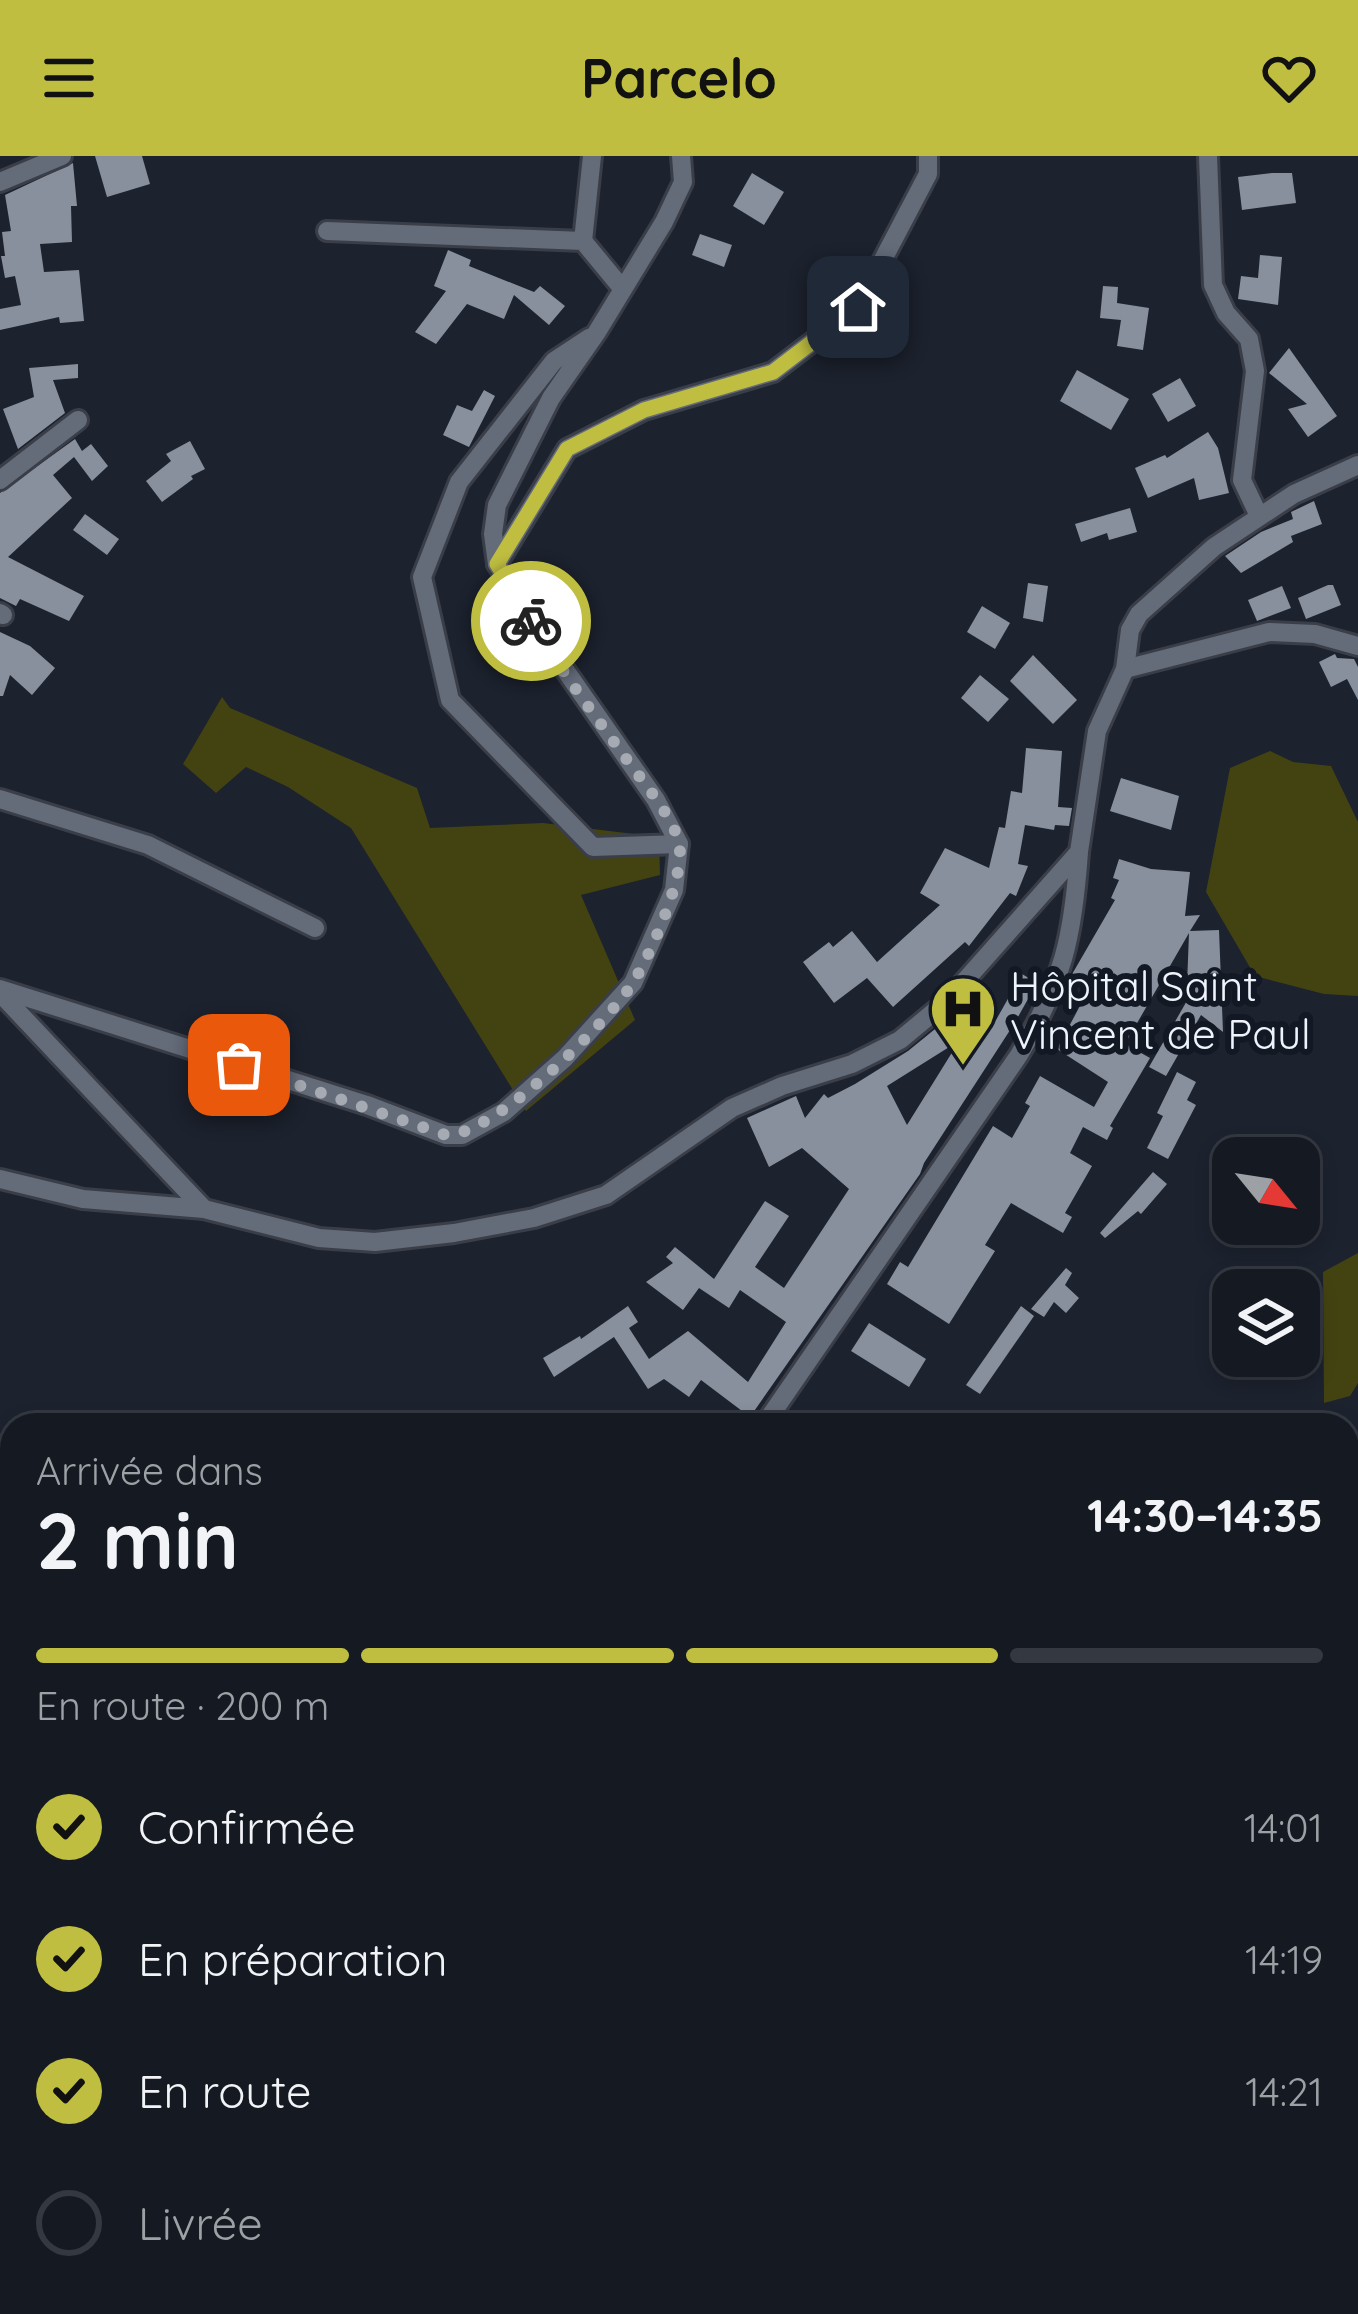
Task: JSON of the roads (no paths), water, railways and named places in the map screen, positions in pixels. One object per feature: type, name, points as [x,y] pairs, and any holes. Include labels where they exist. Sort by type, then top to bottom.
[{"type":"street","points":[[592,156],[583,241],[621,286]]},
{"type":"street","points":[[0,991],[446,1135],[462,1136],[504,1112],[565,1058],[633,983],[674,890],[680,844],[656,800],[539,634],[497,564],[493,534],[497,506],[551,398],[664,222],[683,182],[681,156]]},
{"type":"street","points":[[497,564],[567,449],[644,410],[773,372],[858,307],[928,174],[928,156]]},
{"type":"street","points":[[1208,156],[1213,286],[1226,313],[1249,339],[1255,371],[1242,480],[1259,517]]},
{"type":"street","points":[[0,182],[49,159]]},
{"type":"street","points":[[328,231],[583,241]]},
{"type":"street","points":[[597,332],[554,362],[459,482],[422,577],[450,700],[593,847],[680,844]]},
{"type":"street","points":[[0,480],[78,420]]},
{"type":"street","points":[[772,1413],[1008,1073],[1052,999],[1072,921],[1097,731],[1125,669],[1130,630],[1138,614],[1214,547],[1294,494],[1358,465]]},
{"type":"street","points":[[1125,669],[1269,632],[1315,634],[1358,646]]},
{"type":"street","points":[[0,799],[148,845],[316,928]]},
{"type":"street","points":[[0,1179],[83,1199],[204,1209],[319,1238],[375,1241],[534,1218],[606,1195],[732,1108],[782,1085],[852,1064],[900,1040],[947,1001],[1079,852]]},
{"type":"street","points":[[0,991],[204,1209]]},
{"type":"place","name":"Hôpital Saint Vincent de Paul","points":[[963,1068]]}]
